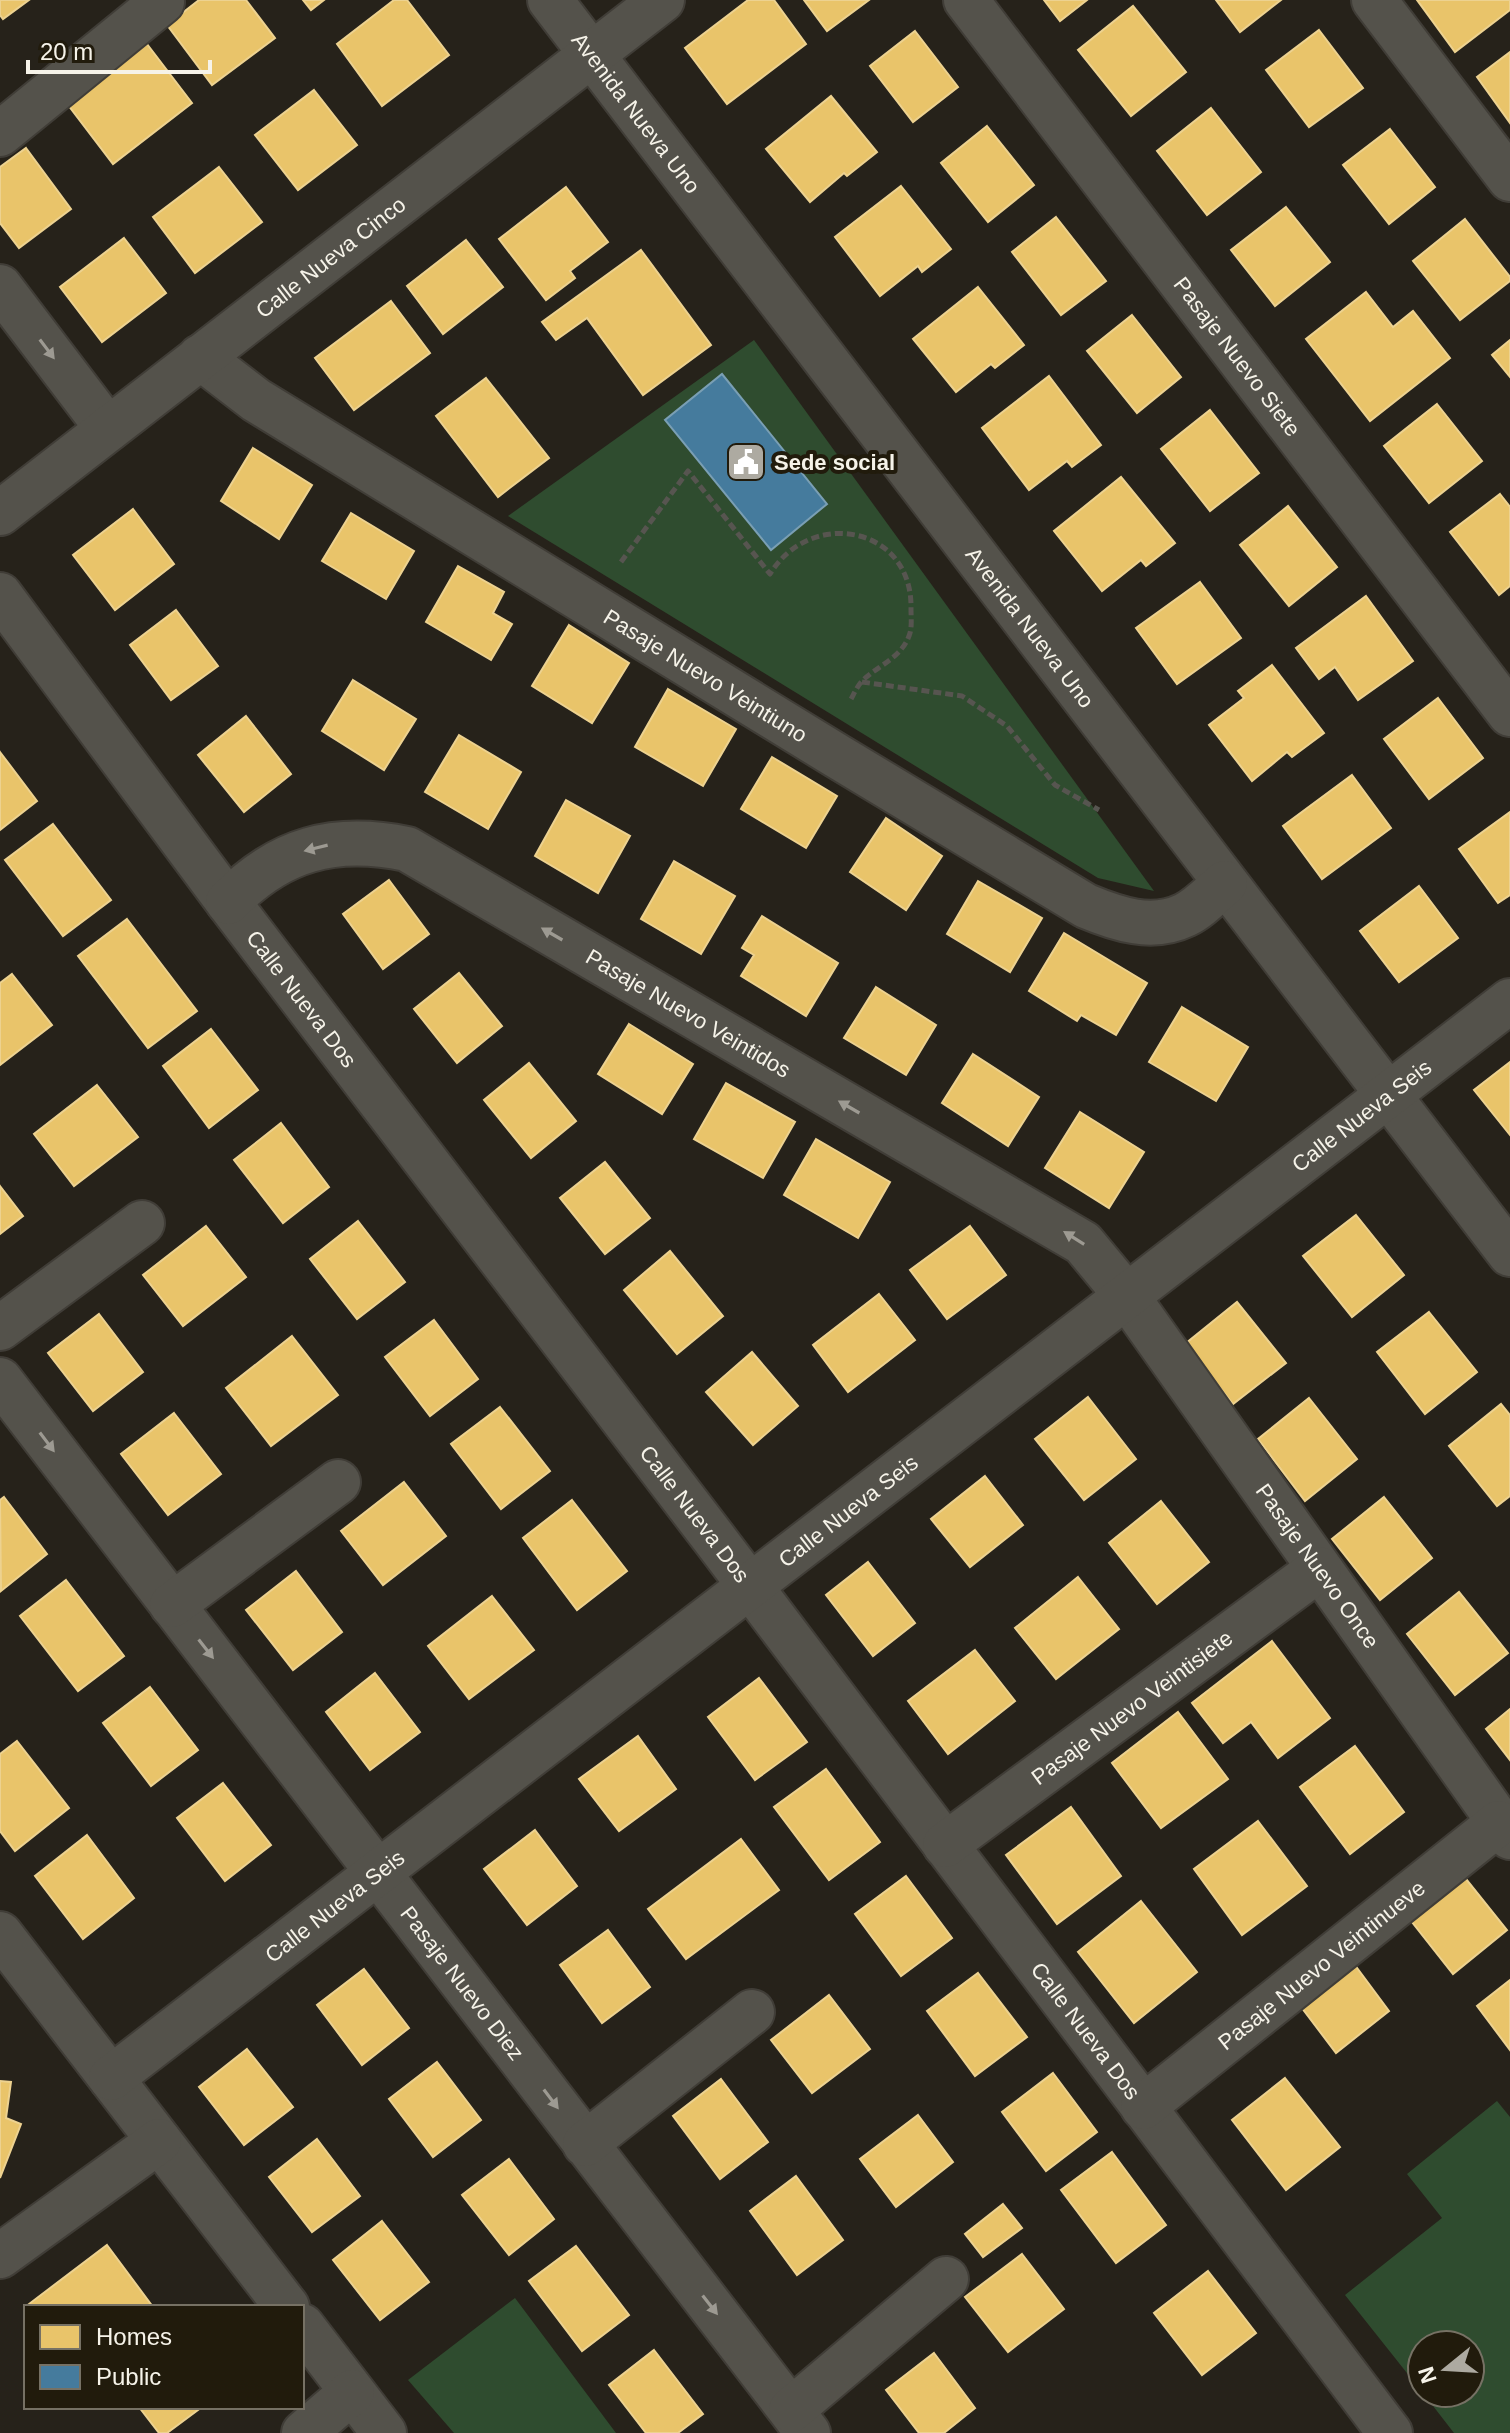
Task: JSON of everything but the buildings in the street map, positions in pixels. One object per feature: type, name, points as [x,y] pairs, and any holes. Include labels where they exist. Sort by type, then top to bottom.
[{"type":"street","name":"Avenida Nueva Uno","points":[[550,0],[1510,1254]]},
{"type":"street","name":"Calle Nueva Cinco","points":[[0,513],[662,0]]},
{"type":"street","name":"Pasaje Nuevo Siete","points":[[966,0],[1510,714]]},
{"type":"street","points":[[1374,0],[1510,179]]},
{"type":"street","points":[[0,134],[162,2]]},
{"type":"street","points":[[0,287],[108,429]]},
{"type":"street","name":"Pasaje Nuevo Veintiuno","points":[[200,357],[256,400],[1086,906],[1120,920],[1156,923],[1186,915],[1225,883]]},
{"type":"street","name":"Calle Nueva Dos","points":[[0,595],[228,902],[1390,2433]]},
{"type":"street","name":"Pasaje Nuevo Veintidos","points":[[228,902],[268,867],[297,853],[354,842],[381,843],[407,849],[1083,1243],[1126,1295]]},
{"type":"street","name":"Calle Nueva Seis","points":[[111,2078],[1510,1001]]},
{"type":"street","points":[[0,1328],[142,1223]]},
{"type":"street","name":"Pasaje Nuevo Once","points":[[1126,1295],[1504,1830]]},
{"type":"street","name":"Pasaje Nuevo Diez","points":[[0,1380],[800,2422]]},
{"type":"street","points":[[172,1605],[338,1482]]},
{"type":"street","name":"Pasaje Nuevo Veintisiete","points":[[945,1845],[1319,1569]]},
{"type":"street","name":"Pasaje Nuevo Veintinueve","points":[[1143,2107],[1504,1830]]},
{"type":"street","points":[[0,1934],[285,2305]]},
{"type":"street","points":[[585,2144],[752,2012]]},
{"type":"street","points":[[0,2256],[159,2141]]},
{"type":"street","points":[[800,2422],[946,2279]]},
{"type":"street","points":[[304,2329],[384,2433]]},
{"type":"street","points":[[304,2433],[352,2392]]},
{"type":"path","points":[[589,605],[688,471],[770,574],[797,544],[825,533],[846,532],[866,537],[883,547],[901,565],[912,590],[910,632],[902,650],[861,682],[847,707]]},
{"type":"path","points":[[861,682],[962,696],[1007,726],[1055,785],[1107,815]]},
{"type":"green space","points":[[754,340],[1154,891],[1098,878],[508,516]]},
{"type":"green space","points":[[1497,2101],[1510,2117],[1510,2433],[1454,2433],[1435,2409],[1486,2409],[1486,2329],[1406,2329],[1406,2372],[1345,2295],[1442,2218],[1407,2174]]},
{"type":"green space","points":[[515,2298],[616,2433],[454,2433],[408,2380]]},
{"type":"place","name":"Sede social","points":[[746,462]]}]
